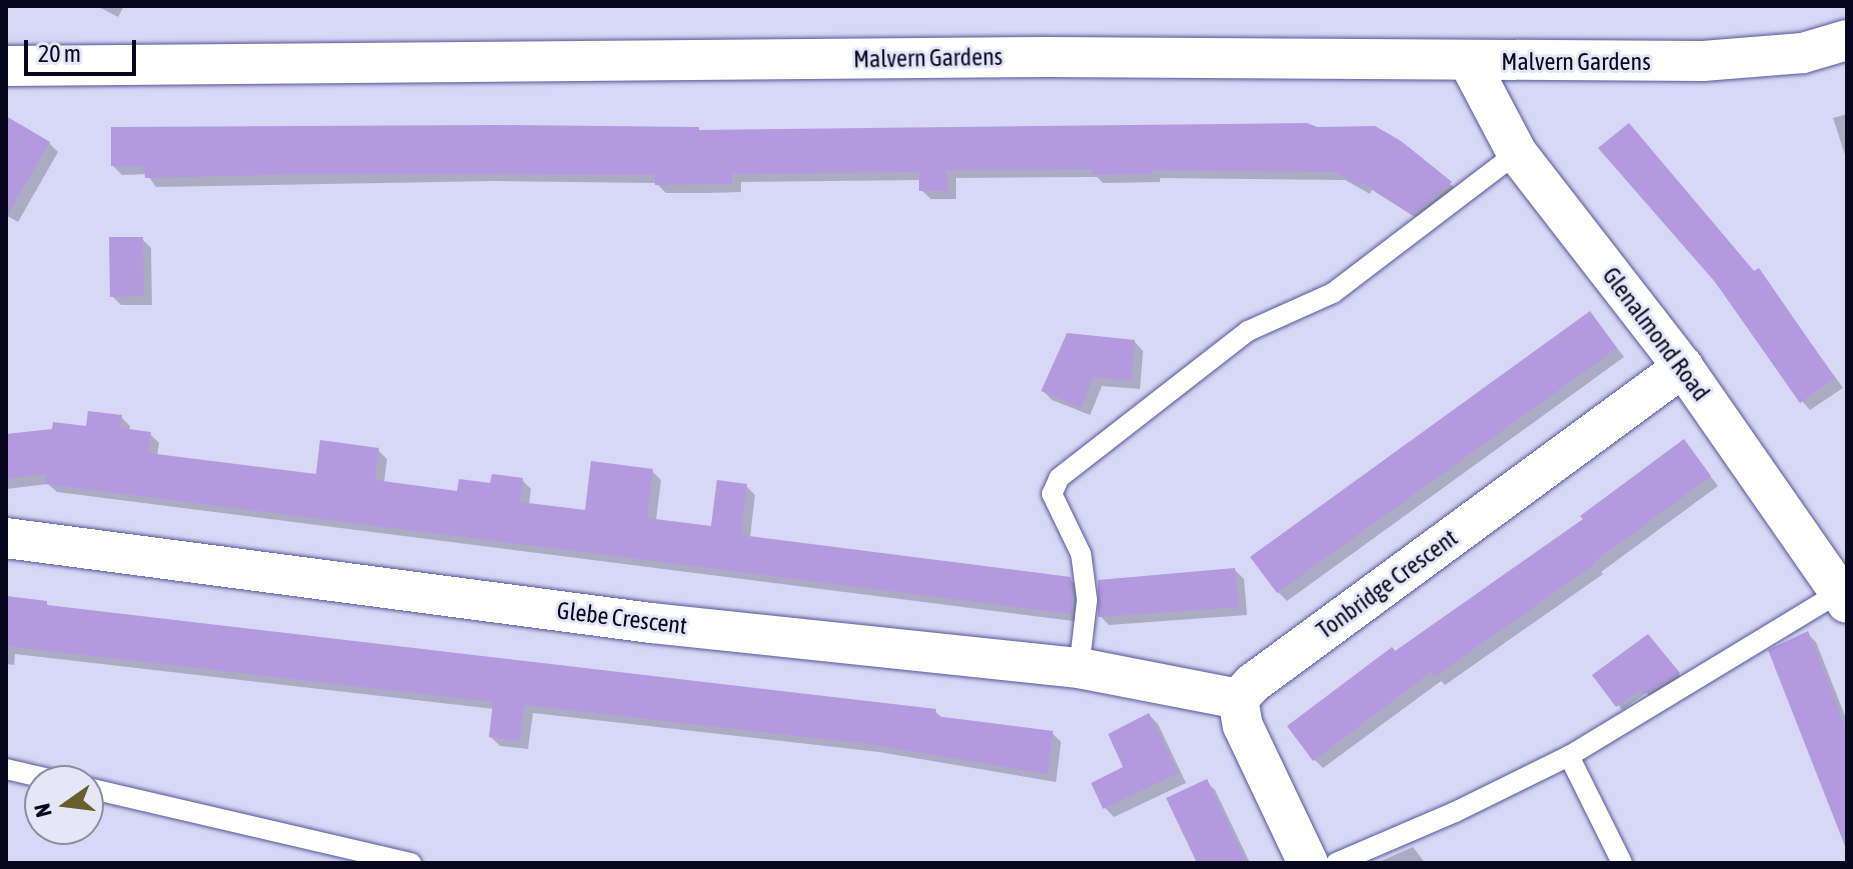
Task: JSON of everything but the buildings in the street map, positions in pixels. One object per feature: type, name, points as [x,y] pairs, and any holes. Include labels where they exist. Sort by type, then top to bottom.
[{"type":"street","name":"Malvern Gardens","points":[[6,66],[1046,57],[1469,62],[1703,61],[1803,53],[1847,40]]},
{"type":"street","name":"Glenalmond Road","points":[[1469,62],[1517,153],[1683,367],[1844,597]]},
{"type":"street","name":"Tonbridge Crescent","points":[[1238,699],[1253,683],[1683,367]]},
{"type":"street","name":"Glebe Crescent","points":[[6,538],[651,623],[1079,668],[1238,699]]},
{"type":"street","points":[[1238,699],[1243,726],[1308,863]]},
{"type":"lane","points":[[1079,668],[1087,600],[1081,554],[1052,494],[1059,478],[1248,331],[1333,293],[1517,153]]},
{"type":"lane","points":[[1336,863],[1455,812],[1569,756],[1844,597]]},
{"type":"lane","points":[[1569,756],[1622,863]]},
{"type":"lane","points":[[104,792],[411,863]]}]
